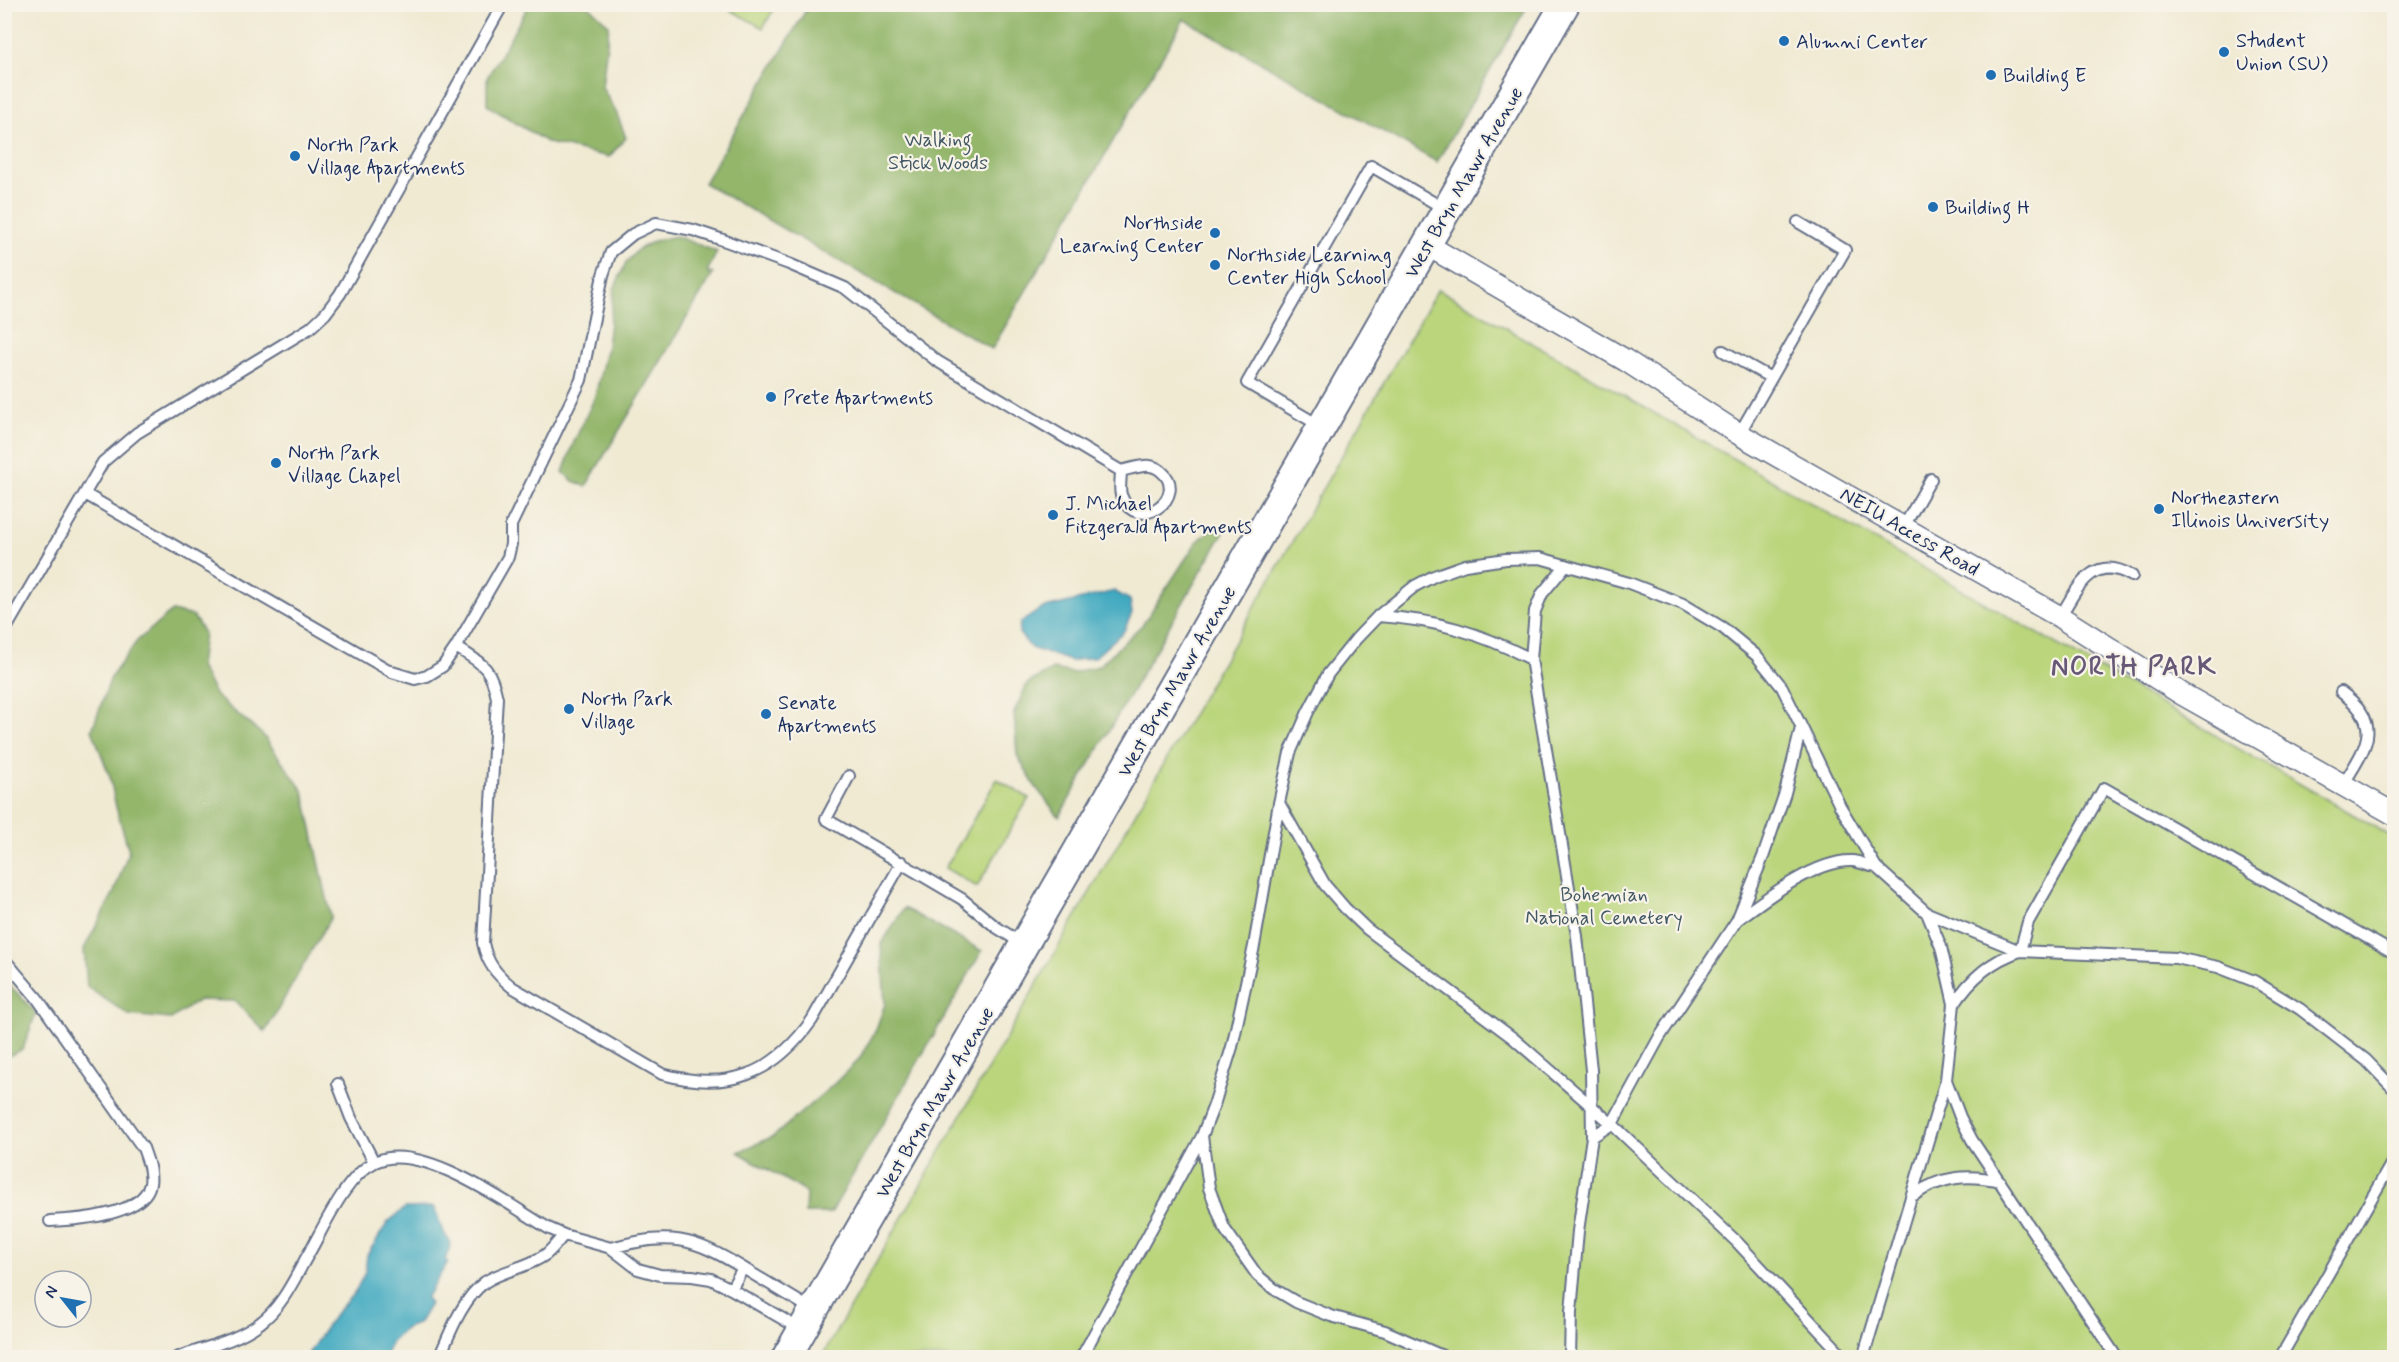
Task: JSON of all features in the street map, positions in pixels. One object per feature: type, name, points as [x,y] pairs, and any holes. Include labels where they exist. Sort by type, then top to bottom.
[{"type":"street","name":"West Bryn Mawr Avenue","points":[[786,1358],[1565,4]]},
{"type":"street","name":"NEIU Access Road","points":[[1427,245],[1625,360],[1739,434],[2060,617],[2182,694],[2394,814]]},
{"type":"lane","points":[[4,632],[104,462],[137,433],[310,328],[325,314],[340,294],[503,4]]},
{"type":"lane","points":[[1322,427],[1246,383],[1353,197],[1371,166],[1447,210]]},
{"type":"lane","points":[[1739,434],[1845,250],[1797,222]]},
{"type":"lane","points":[[85,494],[404,678],[415,679],[427,676],[443,666],[456,648],[508,557],[512,544],[511,525],[581,380],[603,275],[611,252],[633,234],[656,223],[693,230],[723,240],[789,264],[845,288],[937,361],[1121,471],[1146,465],[1157,468],[1167,476],[1170,486],[1168,498],[1157,509],[1146,513],[1136,512],[1127,505],[1120,494],[1121,471]]},
{"type":"lane","points":[[1723,351],[1771,378]]},
{"type":"lane","points":[[1904,528],[1931,479]]},
{"type":"lane","points":[[1080,1358],[1202,1136],[1214,1105],[1232,1047],[1254,946],[1290,753],[1318,693],[1328,674],[1378,616],[1415,586],[1434,576],[1465,566],[1506,559],[1540,558],[1629,583],[1683,604],[1723,628],[1757,656],[1782,687],[1840,806],[1876,867],[1928,913],[2020,951],[2176,958],[2218,967],[2254,981],[2300,1009],[2366,1060],[2394,1089]]},
{"type":"lane","points":[[1566,565],[1542,594],[1535,611],[1531,659],[1578,936],[1593,1110],[1592,1137],[1578,1230],[1571,1312],[1570,1358]]},
{"type":"lane","points":[[2060,617],[2086,578],[2098,569],[2110,567],[2123,570],[2132,576]]},
{"type":"lane","points":[[1378,616],[1419,619],[1459,629],[1496,641],[1531,659]]},
{"type":"lane","points":[[456,648],[485,666],[493,680],[497,698],[483,943],[486,959],[497,975],[512,987],[662,1074],[685,1080],[711,1081],[745,1077],[771,1064],[797,1041],[812,1020],[902,862]]},
{"type":"lane","points":[[2341,693],[2358,704],[2366,717],[2368,730],[2360,756],[2343,785]]},
{"type":"lane","points":[[1592,1137],[1612,1124],[1659,1038],[1737,920],[1763,857],[1785,793],[1802,728]]},
{"type":"lane","points":[[849,776],[826,819],[962,899],[996,927],[1025,945]]},
{"type":"lane","points":[[2020,951],[2028,922],[2104,788],[2394,953]]},
{"type":"lane","points":[[1279,803],[1324,885],[1345,908],[1367,929],[1513,1038],[1593,1110],[1612,1124],[1737,1242],[1845,1358]]},
{"type":"lane","points":[[1737,920],[1772,894],[1807,875],[1834,864],[1853,861],[1876,867]]},
{"type":"lane","points":[[1863,1358],[1914,1195],[1946,1080],[1954,1005],[1941,946],[1928,913]]},
{"type":"lane","points":[[1954,1005],[1976,975],[2002,957],[2020,951]]},
{"type":"lane","points":[[4,959],[38,998],[143,1148],[148,1163],[150,1186],[145,1194],[125,1208],[104,1216],[81,1220],[50,1221]]},
{"type":"lane","points":[[1946,1080],[1960,1117],[1972,1140],[2117,1358]]},
{"type":"lane","points":[[338,1084],[351,1119],[374,1162]]},
{"type":"lane","points":[[1202,1136],[1209,1188],[1224,1228],[1257,1275],[1274,1290],[1296,1302],[1331,1316],[1385,1331],[1448,1358]]},
{"type":"lane","points":[[176,1358],[247,1333],[268,1317],[286,1293],[338,1201],[354,1179],[374,1162],[401,1157],[422,1160],[454,1172],[548,1228],[564,1235],[611,1248],[638,1269],[660,1275],[711,1279],[808,1321]]},
{"type":"lane","points":[[2280,1358],[2394,1159]]},
{"type":"lane","points":[[1914,1195],[1930,1184],[1947,1179],[1982,1177],[2000,1181]]},
{"type":"lane","points":[[439,1358],[473,1294],[485,1283],[504,1272],[544,1256],[564,1235]]},
{"type":"lane","points":[[611,1248],[659,1238],[685,1240],[705,1246],[743,1268],[808,1321]]},
{"type":"lane","points":[[731,1289],[743,1268]]},
{"type":"green space","points":[[776,4],[763,28],[721,5]]},
{"type":"green space","points":[[529,5],[588,5],[609,25],[602,87],[617,114],[626,138],[609,157],[548,143],[487,105],[487,78]]},
{"type":"green space","name":"Walking Stick Woods","points":[[809,5],[1528,5],[1437,162],[1184,19],[992,349],[704,183]]},
{"type":"green space","points":[[676,236],[717,252],[707,272],[713,274],[586,486],[573,481],[563,472],[595,397],[607,346],[614,289],[626,263],[637,250],[654,241]]},
{"type":"green space","name":"Bohemian National Cemetery","points":[[1438,289],[2394,838],[2394,1357],[821,1358]]},
{"type":"green space","points":[[1211,529],[1225,530],[1059,817],[1035,786],[1017,755],[1014,713],[1027,684],[1053,669],[1072,673],[1099,666],[1143,624],[1196,543]]},
{"type":"green space","points":[[172,611],[193,616],[204,633],[200,667],[216,696],[263,735],[304,792],[331,917],[265,1032],[235,1001],[199,1000],[171,1019],[129,1015],[87,987],[84,949],[114,892],[129,851],[110,777],[92,730],[111,677],[137,641]]},
{"type":"green space","points":[[997,779],[1029,798],[977,887],[945,868]]},
{"type":"green space","points":[[904,908],[982,951],[831,1213],[805,1213],[806,1192],[738,1152],[774,1136],[859,1059],[875,1032],[885,1004],[881,945]]},
{"type":"green space","points":[[4,979],[36,1013],[23,1049],[7,1057],[4,1055]]},
{"type":"water","points":[[1114,591],[1130,600],[1132,613],[1124,631],[1095,657],[1071,661],[1031,648],[1019,633],[1020,623],[1041,609]]},
{"type":"water","points":[[434,1207],[450,1248],[445,1260],[448,1262],[426,1298],[430,1304],[418,1324],[397,1336],[385,1357],[306,1357],[334,1315],[355,1292],[365,1272],[367,1255],[388,1222],[405,1208]]},
{"type":"place","name":"Alumni Center","points":[[1784,41]]},
{"type":"place","name":"Student Union (SU)","points":[[2224,52]]},
{"type":"place","name":"Building E","points":[[1991,75]]},
{"type":"place","name":"North Park Village Apartments","points":[[295,156]]},
{"type":"place","name":"Building H","points":[[1933,207]]},
{"type":"place","name":"Northside Learning Center","points":[[1215,233]]},
{"type":"place","name":"Northside Learning Center High School","points":[[1215,265]]},
{"type":"place","name":"Prete Apartments","points":[[771,397]]},
{"type":"place","name":"North Park Village Chapel","points":[[276,463]]},
{"type":"place","name":"Northeastern Illinois University","points":[[2159,509]]},
{"type":"place","name":"J. Michael Fitzgerald Apartments","points":[[1053,515]]},
{"type":"place","name":"North Park Village","points":[[569,709]]},
{"type":"place","name":"Senate Apartments","points":[[766,714]]},
{"type":"district","name":"NORTH PARK","points":[[2134,666]]}]
